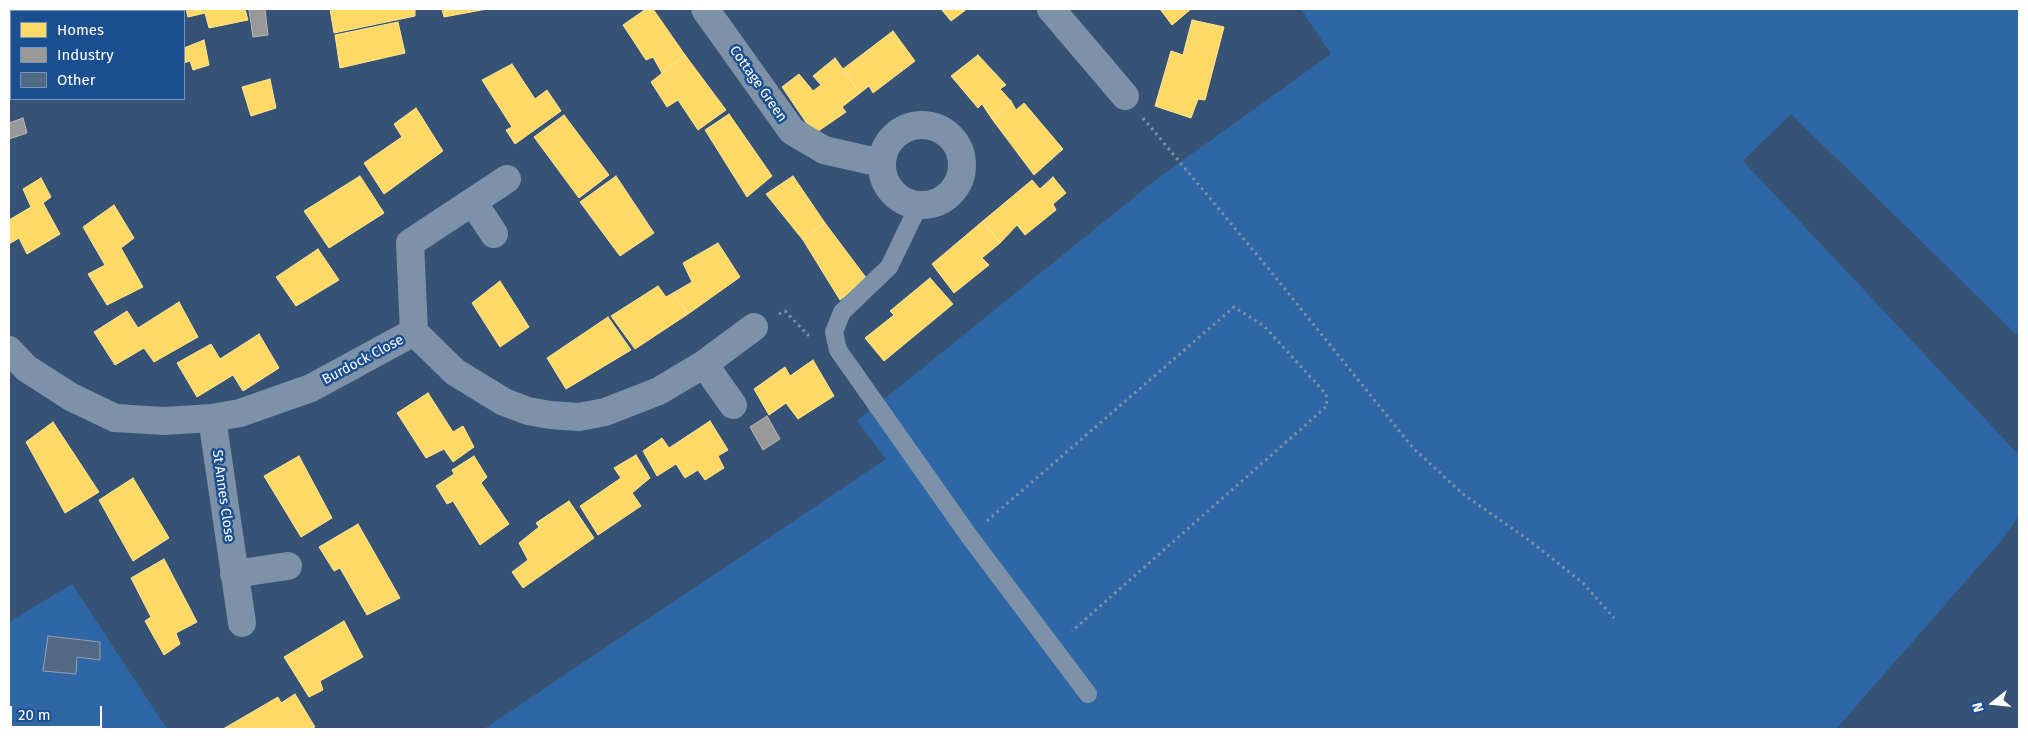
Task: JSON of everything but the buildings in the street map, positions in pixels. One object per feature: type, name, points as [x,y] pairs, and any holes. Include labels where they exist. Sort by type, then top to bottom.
[{"type":"street","name":"Cottage Green","points":[[705,9],[792,131],[824,150],[881,163]]},
{"type":"street","points":[[1052,9],[1125,96]]},
{"type":"street","points":[[915,124],[929,124],[941,129],[952,138],[959,150],[962,163],[961,176],[955,188],[944,198],[932,204],[919,205],[906,202],[891,191],[882,175],[881,163],[884,149],[891,138],[902,129],[915,124]]},
{"type":"street","name":"Burdock Close","points":[[507,179],[410,243],[414,332],[455,372],[504,402],[528,411],[550,415],[579,417],[605,412],[659,391],[704,364],[754,327]]},
{"type":"street","points":[[473,202],[494,234]]},
{"type":"street","name":"Burdock Close","points":[[212,418],[240,413],[311,388],[414,332]]},
{"type":"street","points":[[9,350],[26,368],[72,397],[116,418],[164,421],[212,418]]},
{"type":"street","points":[[704,364],[733,405]]},
{"type":"street","name":"St Annes Close","points":[[212,418],[242,624]]},
{"type":"street","points":[[234,574],[288,566]]},
{"type":"lane","points":[[919,205],[890,267],[842,312],[834,332],[838,350],[969,536],[1088,694]]},
{"type":"path","points":[[1125,96],[1268,268],[1412,448],[1463,494],[1530,541],[1583,584],[1614,618]]},
{"type":"path","points":[[969,536],[1234,307],[1264,326],[1326,394],[1327,406],[1072,630],[1059,657]]},
{"type":"path","points":[[754,327],[785,311],[819,345],[838,350]]},
{"type":"shaded area","points":[[1301,9],[2019,9],[2019,337],[1791,114],[1743,161],[2019,455],[2019,516],[2001,541],[1836,729],[484,729],[886,459],[857,421],[1158,178],[1331,54]]},
{"type":"shaded area","points":[[72,584],[167,729],[9,729],[9,622]]}]
